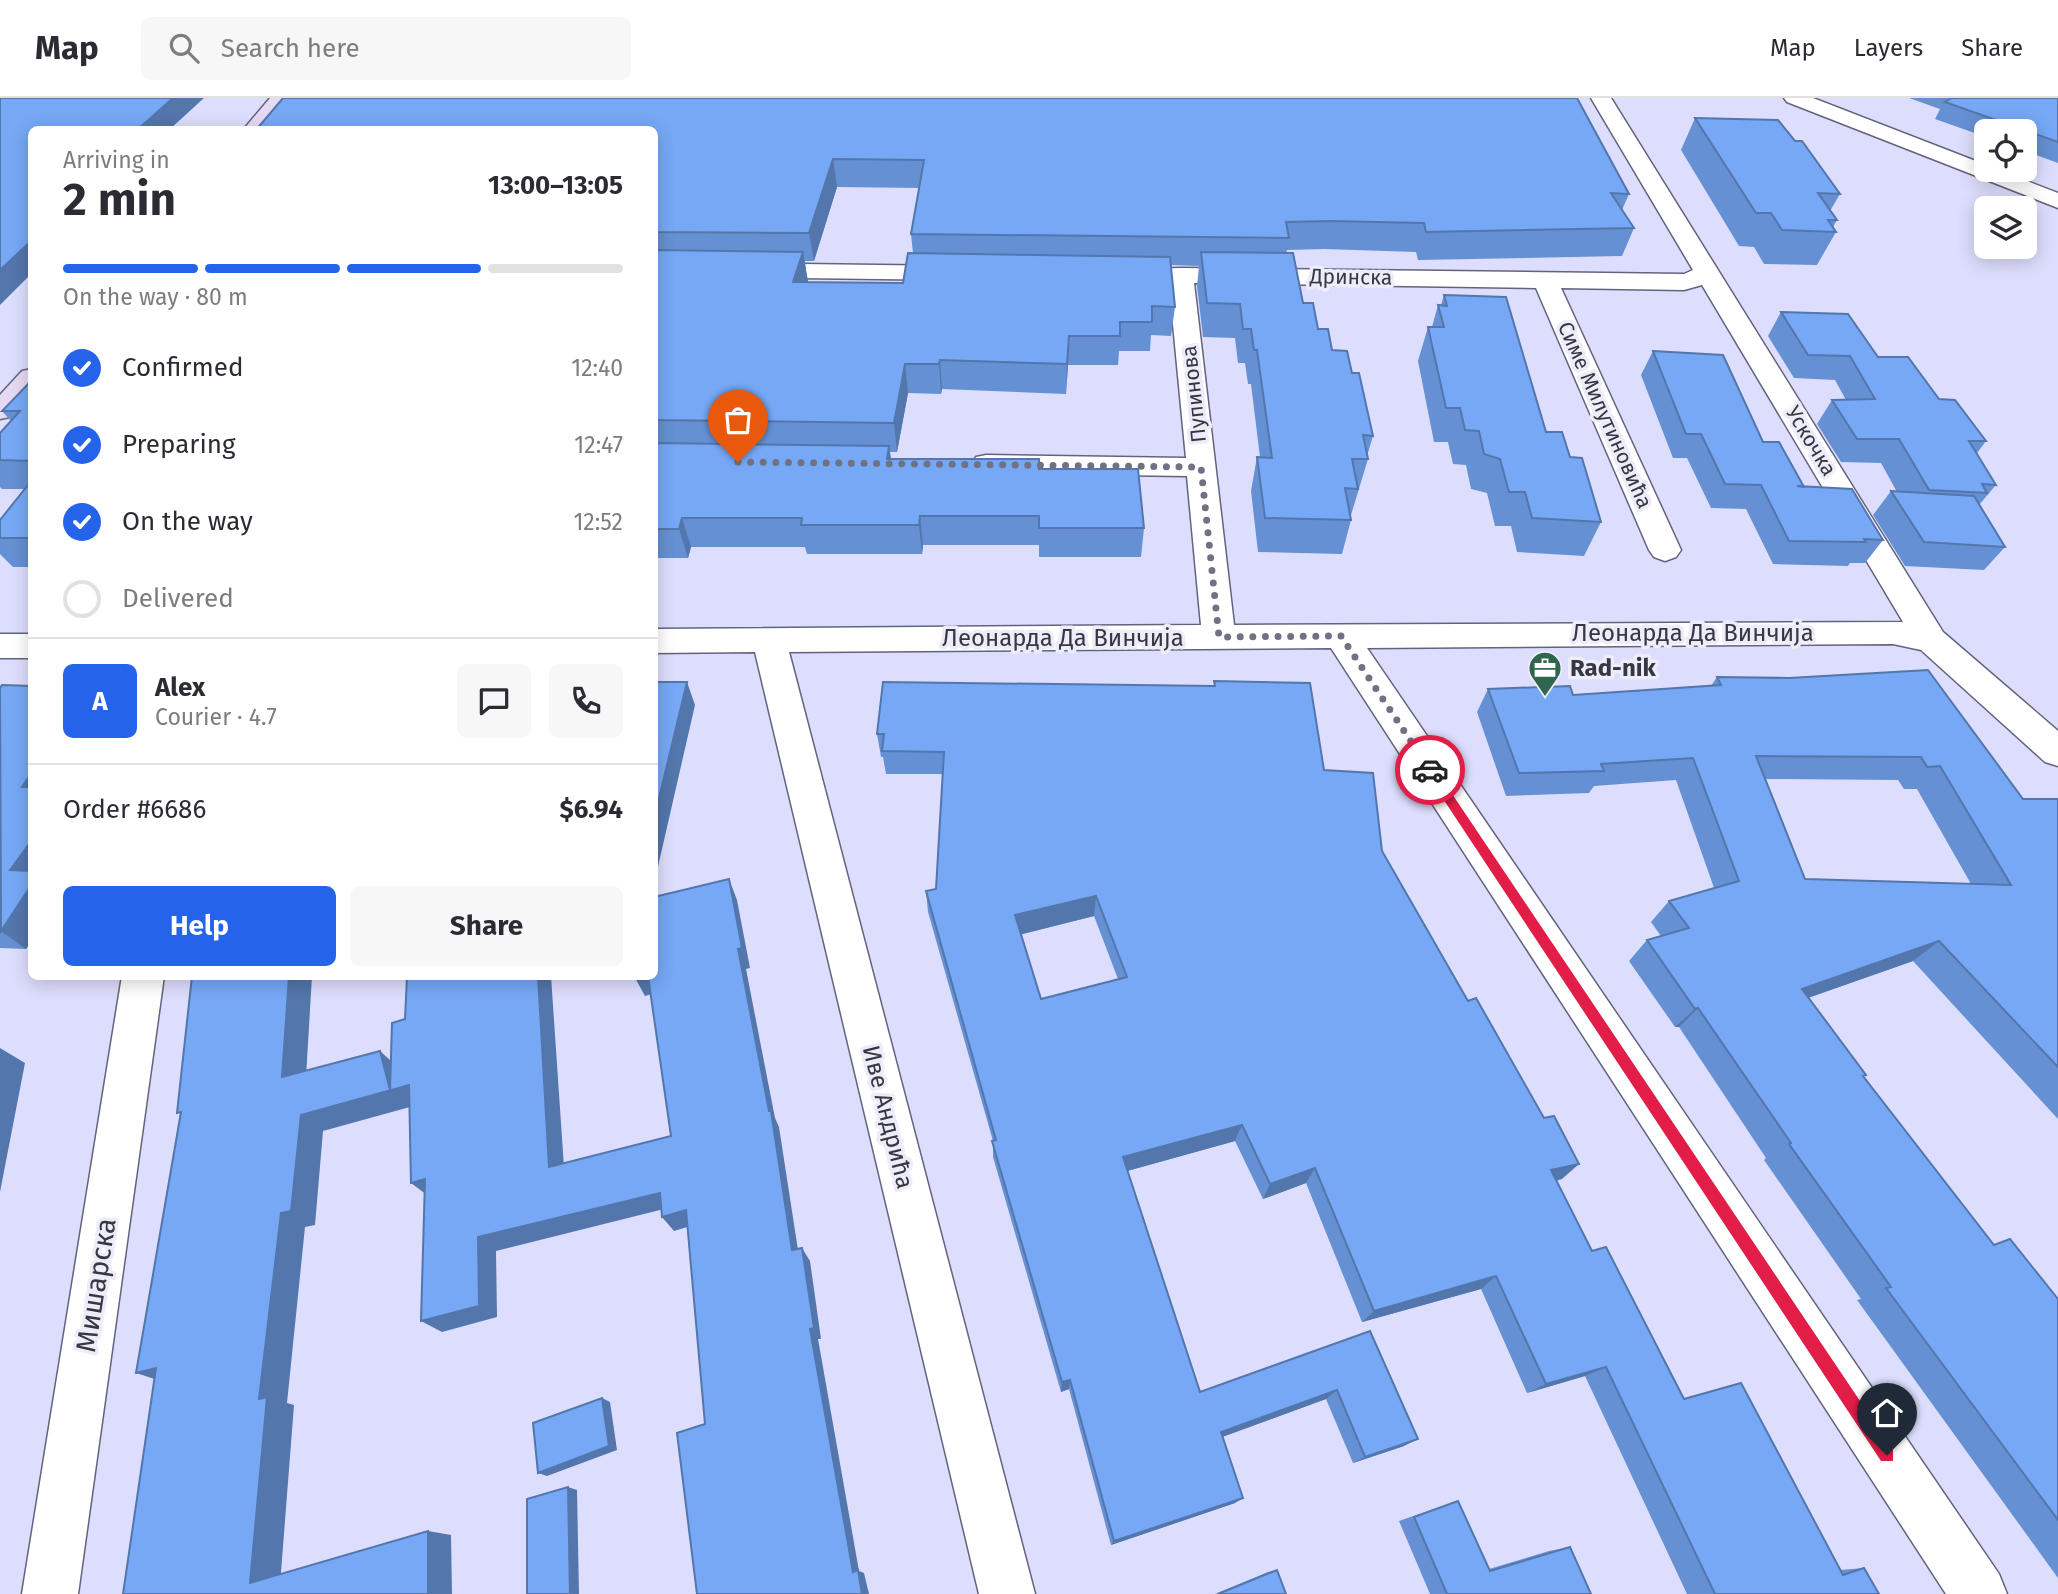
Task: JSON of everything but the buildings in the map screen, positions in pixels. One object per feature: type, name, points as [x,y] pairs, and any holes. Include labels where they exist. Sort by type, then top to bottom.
[{"type":"main road","points":[[256,126],[281,98]]},
{"type":"main road","points":[[0,411],[28,381]]},
{"type":"street","name":"Ускочка","points":[[1601,98],[1931,640],[2058,752]]},
{"type":"street","points":[[1794,98],[2058,201]]},
{"type":"street","points":[[658,269],[973,273]]},
{"type":"street","name":"Дринска","points":[[1098,274],[1684,282],[1708,272]]},
{"type":"street","name":"Пупинова","points":[[1181,275],[1219,637]]},
{"type":"street","name":"Симе Милутиновића","points":[[1545,280],[1665,550]]},
{"type":"street","points":[[959,464],[1201,467]]},
{"type":"street","name":"Леонарда Да Винчија","points":[[658,641],[1893,632],[1931,640]]},
{"type":"street","points":[[1341,636],[1979,1594]]},
{"type":"street","name":"Иве Андрића","points":[[769,640],[1007,1594]]},
{"type":"street","points":[[0,646],[28,646]]},
{"type":"street","name":"Мишарска","points":[[50,1594],[142,980]]},
{"type":"way so far","points":[[738,462],[1201,467],[1219,637],[1341,636],[1430,770]]},
{"type":"place","name":"Rad-nik","points":[[1545,698]]},
{"type":"route","points":[[1430,770],[1887,1455]]}]
